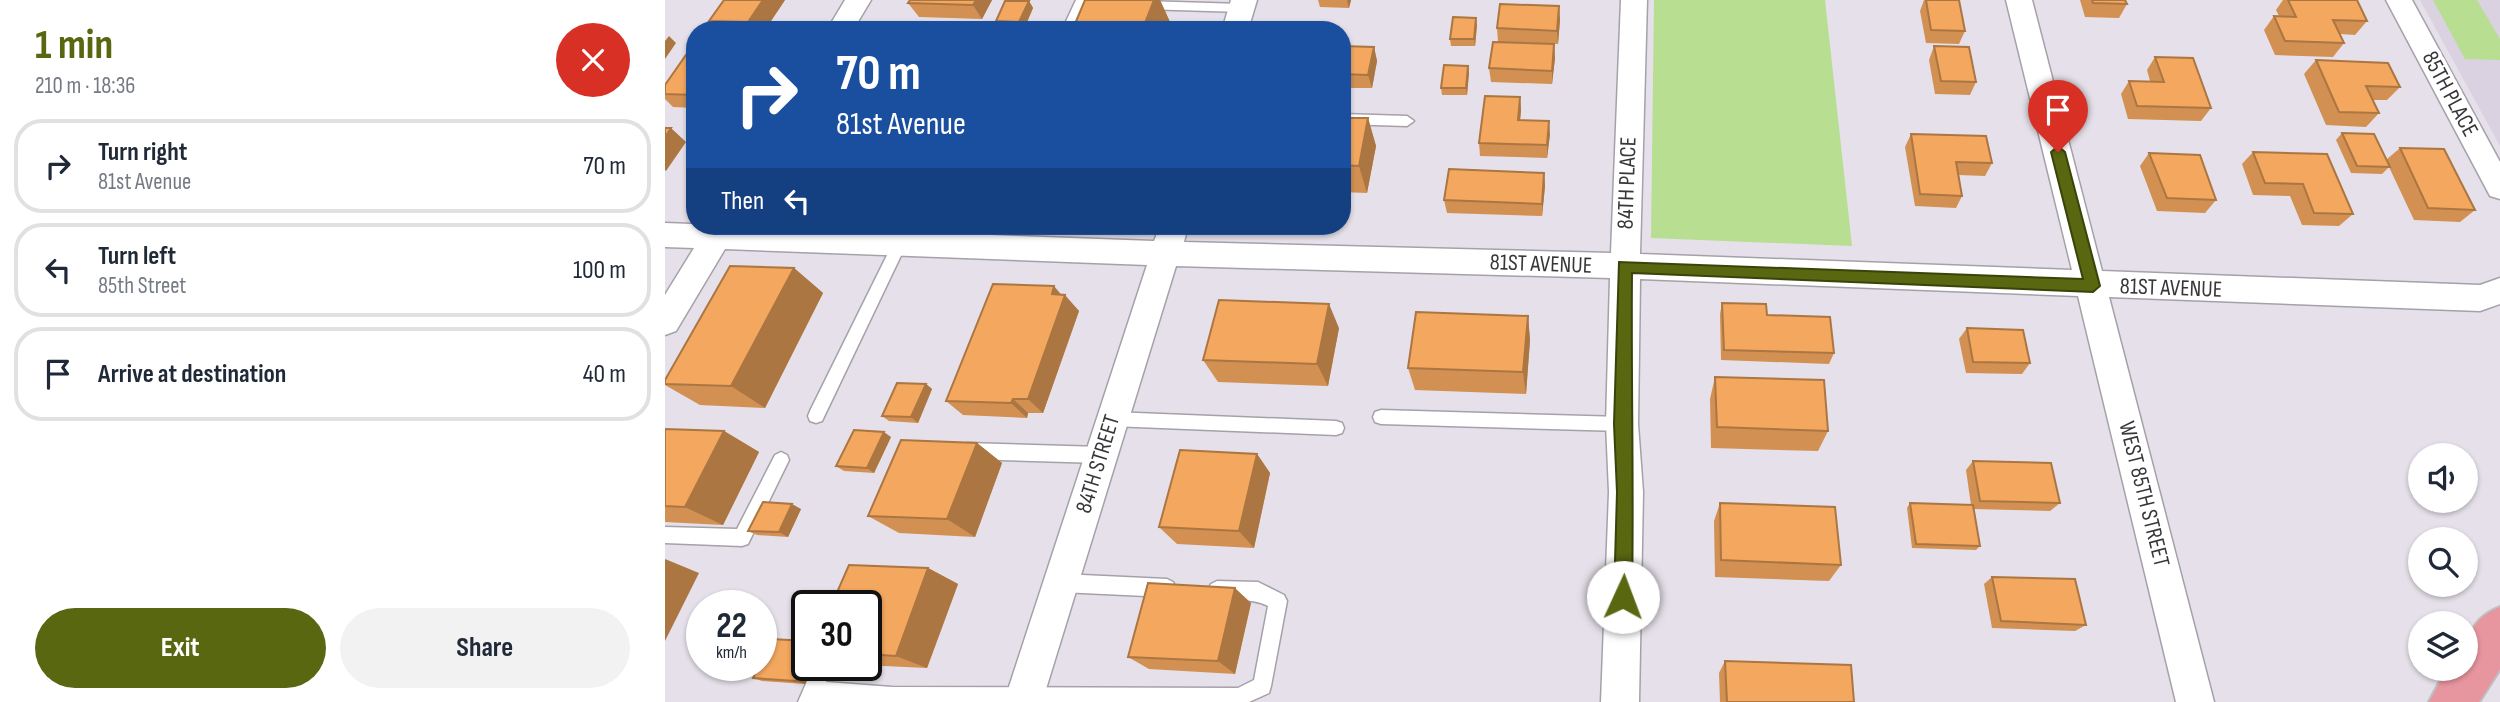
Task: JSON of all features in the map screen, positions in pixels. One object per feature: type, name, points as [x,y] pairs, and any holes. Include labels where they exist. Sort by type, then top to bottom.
[{"type":"highway","points":[[2452,702],[2500,629]]},
{"type":"street","points":[[845,21],[858,0]]},
{"type":"street","name":"84TH PLACE","points":[[1620,702],[1626,492],[1622,424],[1625,267],[1634,0]]},
{"type":"street","name":"WEST 85TH STREET","points":[[2019,0],[2093,286],[2195,702]]},
{"type":"street","name":"85TH PLACE","points":[[2399,0],[2500,188]]},
{"type":"street","name":"81ST AVENUE","points":[[665,235],[686,233]]},
{"type":"street","points":[[665,322],[718,235]]},
{"type":"street","name":"81ST AVENUE","points":[[780,235],[900,243],[1169,240],[1625,267],[2093,286],[2480,298],[2500,291]]},
{"type":"street","name":"84TH STREET","points":[[1024,699],[1169,240]]},
{"type":"lane","points":[[1073,21],[1085,2]]},
{"type":"lane","points":[[1132,5],[1240,13]]},
{"type":"lane","points":[[1351,119],[1407,121]]},
{"type":"lane","points":[[816,416],[900,243]]},
{"type":"lane","points":[[1381,417],[1622,424]]},
{"type":"lane","points":[[1112,419],[1336,428]]},
{"type":"lane","points":[[951,450],[1101,455]]},
{"type":"lane","points":[[665,535],[742,538],[781,460]]},
{"type":"lane","points":[[810,696],[1024,699],[1239,697],[1262,686],[1278,601],[1258,591],[1061,583]]},
{"type":"shaded area","points":[[2420,0],[2500,0],[2500,146]]},
{"type":"green space","points":[[1654,0],[1825,0],[1852,246],[1651,238]]},
{"type":"green space","points":[[2433,0],[2477,0],[2500,39],[2500,60],[2465,59]]},
{"type":"building","points":[[724,0],[763,0],[749,21],[709,21]]},
{"type":"building","points":[[910,0],[976,0],[973,5],[908,3]]},
{"type":"building","points":[[1085,0],[1154,0],[1146,21],[1076,21]]},
{"type":"building","points":[[1926,0],[1959,0],[1965,31],[1931,30]]},
{"type":"building","points":[[2092,0],[2125,0],[2127,4],[2093,3]]},
{"type":"building","points":[[2288,0],[2357,0],[2367,21],[2333,20],[2344,43],[2285,41],[2274,16],[2296,17]]},
{"type":"building","points":[[1005,1],[1029,1],[1019,21],[996,21]]},
{"type":"building","points":[[1500,4],[1559,6],[1557,31],[1497,28]]},
{"type":"building","points":[[1453,17],[1476,18],[1474,39],[1450,39]]},
{"type":"building","points":[[1493,42],[1554,44],[1552,71],[1489,68]]},
{"type":"building","points":[[1351,46],[1374,47],[1368,75],[1351,74]]},
{"type":"building","points":[[1934,46],[1969,47],[1976,82],[1941,81]]},
{"type":"building","points":[[686,55],[686,95],[665,94],[665,85]]},
{"type":"building","points":[[2155,57],[2193,58],[2211,108],[2137,106],[2129,81],[2164,82]]},
{"type":"building","points":[[2316,60],[2388,63],[2400,87],[2366,86],[2379,113],[2339,112]]},
{"type":"building","points":[[1444,65],[1468,66],[1466,88],[1441,88]]},
{"type":"building","points":[[1485,96],[1520,97],[1518,120],[1549,121],[1547,145],[1479,143]]},
{"type":"building","points":[[1351,118],[1368,118],[1359,166],[1351,166]]},
{"type":"building","points":[[2342,133],[2374,134],[2390,167],[2357,166]]},
{"type":"building","points":[[1911,134],[1986,136],[1992,163],[1956,162],[1962,196],[1920,194]]},
{"type":"building","points":[[2400,148],[2444,149],[2475,210],[2428,208]]},
{"type":"building","points":[[2253,152],[2327,154],[2353,214],[2314,213],[2303,184],[2265,183]]},
{"type":"building","points":[[2149,153],[2200,155],[2216,200],[2167,198]]},
{"type":"building","points":[[1449,169],[1544,173],[1542,204],[1444,200]]},
{"type":"building","points":[[730,266],[794,268],[731,386],[665,384],[665,380]]},
{"type":"building","points":[[993,284],[1054,286],[1052,294],[1065,295],[1028,399],[1013,399],[1011,403],[946,401]]},
{"type":"building","points":[[1219,300],[1329,304],[1317,364],[1203,360]]},
{"type":"building","points":[[1722,303],[1766,304],[1767,315],[1830,317],[1834,353],[1724,350]]},
{"type":"building","points":[[1416,312],[1528,316],[1523,372],[1408,368]]},
{"type":"building","points":[[1967,328],[2023,330],[2030,363],[1973,362]]},
{"type":"building","points":[[1715,377],[1824,380],[1828,431],[1717,427]]},
{"type":"building","points":[[897,383],[926,384],[911,417],[882,416]]},
{"type":"building","points":[[665,429],[724,431],[685,507],[665,506]]},
{"type":"building","points":[[854,430],[884,432],[867,468],[836,466]]},
{"type":"building","points":[[901,440],[977,443],[947,519],[868,516]]},
{"type":"building","points":[[1180,450],[1257,454],[1239,531],[1159,527]]},
{"type":"building","points":[[1973,461],[2051,463],[2060,503],[1980,501]]},
{"type":"building","points":[[763,502],[792,504],[779,532],[748,531]]},
{"type":"building","points":[[1720,503],[1835,507],[1841,565],[1721,560]]},
{"type":"building","points":[[1910,503],[1973,505],[1980,546],[1916,544]]},
{"type":"building","points":[[849,565],[928,568],[896,656],[882,655],[882,590],[838,590]]},
{"type":"building","points":[[1992,577],[2075,579],[2086,625],[2001,621]]},
{"type":"building","points":[[1148,583],[1235,588],[1218,661],[1128,657]]},
{"type":"building","points":[[777,639],[791,640],[791,681],[777,680]]},
{"type":"building","points":[[1725,661],[1851,665],[1854,702],[1727,702]]},
{"type":"route","points":[[1623,597],[1626,492],[1622,424],[1625,267],[2093,286],[2058,152]]}]
